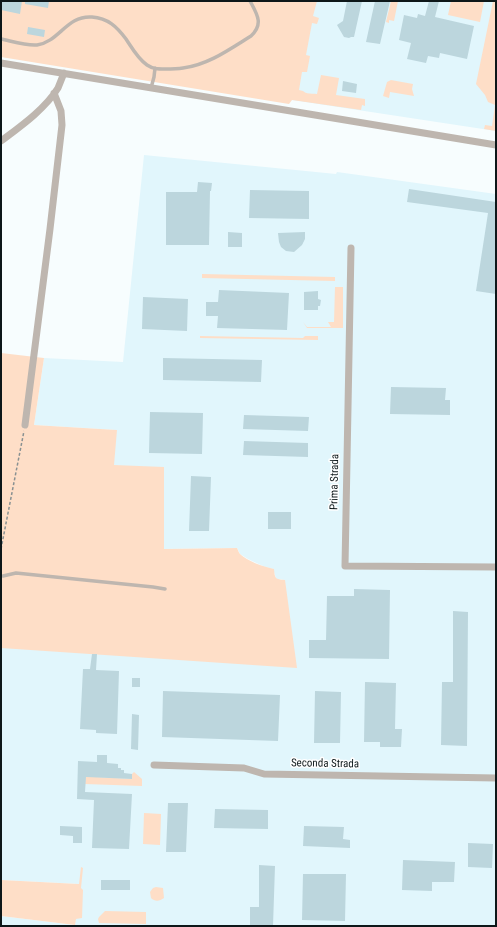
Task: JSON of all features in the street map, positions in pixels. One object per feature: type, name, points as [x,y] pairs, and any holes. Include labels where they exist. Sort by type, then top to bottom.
[{"type":"street","points":[[1,63],[496,145]]},
{"type":"street","points":[[1,141],[22,126],[35,114],[58,88],[64,73]]},
{"type":"street","points":[[25,425],[62,125],[61,111],[54,93]]},
{"type":"street","name":"Prima Strada","points":[[351,248],[345,566],[496,567]]},
{"type":"street","name":"Seconda Strada","points":[[154,765],[244,768],[264,774],[496,778]]},
{"type":"lane","points":[[1,38],[22,44],[36,45],[48,41],[72,22],[81,17],[101,18],[110,22],[120,32],[141,60],[148,66],[154,68],[182,68],[194,66],[213,58],[256,32],[258,27],[258,18],[250,1]]},
{"type":"lane","points":[[151,88],[154,77],[154,68]]},
{"type":"lane","points":[[3,576],[16,573],[165,589]]},
{"type":"path","points":[[1,549],[25,425]]},
{"type":"shaded area","points":[[1,1],[317,1],[313,16],[319,18],[317,24],[312,23],[306,55],[310,56],[307,72],[302,72],[299,90],[317,94],[321,75],[339,78],[336,95],[365,99],[365,106],[362,105],[361,110],[292,100],[289,104],[1,57]]},
{"type":"shaded area","points":[[312,1],[496,1],[496,131],[292,100]]},
{"type":"shaded area","points":[[391,1],[398,1],[394,21],[389,20],[389,23],[386,22]]},
{"type":"shaded area","points":[[451,1],[484,1],[480,22],[448,15]]},
{"type":"shaded area","points":[[493,1],[496,1],[496,131],[484,129],[485,125],[492,126],[495,105],[488,102],[485,95],[476,84]]},
{"type":"shaded area","points":[[391,80],[413,84],[412,89],[414,96],[390,92],[389,98],[383,96],[387,82]]},
{"type":"shaded area","points":[[144,155],[336,174],[337,172],[496,194],[496,926],[1,926],[1,916],[75,925],[79,884],[1,880],[1,648],[285,580],[277,579],[273,569],[248,559],[240,554],[237,548],[164,549],[113,465],[116,430],[34,425],[44,358],[123,362]]},
{"type":"shaded area","points":[[202,274],[335,277],[335,281],[202,278]]},
{"type":"shaded area","points":[[335,287],[343,287],[343,328],[307,328],[303,322],[307,327],[331,327],[328,322],[334,322]]},
{"type":"shaded area","points":[[200,336],[303,338],[305,336],[318,336],[318,340],[200,338]]},
{"type":"shaded area","points":[[1,353],[44,358],[34,425],[117,430],[114,465],[164,467],[164,549],[237,548],[243,557],[265,567],[274,569],[276,578],[285,580],[297,668],[1,648]]},
{"type":"shaded area","points":[[86,770],[97,777],[132,779],[132,774],[134,772],[142,779],[142,786],[85,784]]},
{"type":"shaded area","points":[[144,813],[161,814],[160,845],[143,844]]},
{"type":"shaded area","points":[[81,867],[83,868],[81,888],[83,890],[82,918],[76,919],[75,925],[1,916],[1,880],[79,884]]},
{"type":"shaded area","points":[[156,887],[163,888],[164,898],[156,901],[151,898],[150,892]]},
{"type":"shaded area","points":[[105,911],[146,912],[146,924],[99,923],[99,917]]},
{"type":"building","points":[[1,1],[22,1],[20,14],[1,10]]},
{"type":"building","points":[[25,1],[49,1],[48,8],[25,4]]},
{"type":"building","points":[[347,1],[362,1],[354,37],[349,38],[344,37],[337,25],[343,21]]},
{"type":"building","points":[[375,1],[390,1],[380,44],[366,42]]},
{"type":"building","points":[[429,1],[439,1],[435,17],[474,26],[467,59],[440,53],[439,58],[428,56],[426,63],[407,59],[411,43],[399,40],[404,15],[417,18],[418,14],[425,16]]},
{"type":"building","points":[[28,27],[45,30],[44,37],[27,34]]},
{"type":"building","points":[[343,81],[357,84],[356,93],[342,91]]},
{"type":"building","points":[[198,182],[212,183],[210,191],[209,245],[166,245],[166,192],[197,192]]},
{"type":"building","points":[[409,189],[496,202],[496,294],[476,291],[488,213],[407,202]]},
{"type":"building","points":[[250,190],[309,191],[309,219],[249,218]]},
{"type":"building","points":[[228,232],[242,233],[242,247],[228,247]]},
{"type":"building","points":[[305,232],[305,239],[302,245],[294,252],[286,251],[281,247],[278,233]]},
{"type":"building","points":[[219,290],[289,293],[287,330],[217,328],[218,316],[206,316],[206,302],[218,302]]},
{"type":"building","points":[[318,291],[318,299],[321,300],[318,310],[304,310],[304,292]]},
{"type":"building","points":[[143,297],[188,299],[187,331],[142,329]]},
{"type":"building","points":[[163,358],[262,360],[261,382],[163,380]]},
{"type":"building","points":[[391,387],[446,388],[445,400],[450,400],[450,415],[390,414]]},
{"type":"building","points":[[150,412],[203,413],[202,454],[149,453]]},
{"type":"building","points":[[244,415],[309,417],[308,431],[243,429]]},
{"type":"building","points":[[244,441],[308,443],[308,457],[243,455]]},
{"type":"building","points":[[191,476],[211,477],[209,531],[189,531]]},
{"type":"building","points":[[268,512],[291,512],[291,529],[268,529]]},
{"type":"building","points":[[354,589],[390,590],[389,659],[309,658],[309,640],[326,640],[327,596],[354,596]]},
{"type":"building","points":[[453,611],[468,612],[467,746],[441,745],[442,682],[453,682]]},
{"type":"building","points":[[92,654],[97,654],[96,670],[119,671],[117,734],[96,733],[96,730],[80,729],[83,669],[90,669]]},
{"type":"building","points":[[132,678],[140,678],[140,687],[132,687]]},
{"type":"building","points":[[365,682],[396,683],[395,729],[402,729],[401,747],[380,747],[380,742],[364,742]]},
{"type":"building","points":[[163,691],[280,695],[278,741],[162,737]]},
{"type":"building","points":[[315,691],[341,692],[340,743],[314,743]]},
{"type":"building","points":[[132,714],[139,715],[138,750],[131,749]]},
{"type":"building","points":[[97,755],[107,755],[107,763],[118,764],[118,768],[124,770],[124,773],[132,774],[132,779],[86,777],[85,792],[132,794],[129,849],[92,848],[94,800],[77,799],[78,761],[97,762]]},
{"type":"building","points":[[168,803],[188,803],[186,852],[166,852]]},
{"type":"building","points":[[215,809],[268,810],[268,829],[214,828]]},
{"type":"building","points":[[60,826],[82,827],[82,843],[73,843],[73,836],[60,835]]},
{"type":"building","points":[[304,826],[344,827],[343,839],[350,840],[350,848],[303,846]]},
{"type":"building","points":[[468,843],[493,844],[492,868],[468,867]]},
{"type":"building","points":[[403,860],[455,862],[454,882],[432,882],[432,891],[402,890]]},
{"type":"building","points":[[259,865],[275,866],[273,926],[250,926],[250,907],[259,907]]},
{"type":"building","points":[[303,874],[346,874],[345,921],[302,920]]},
{"type":"building","points":[[101,880],[130,880],[130,890],[101,890]]}]
